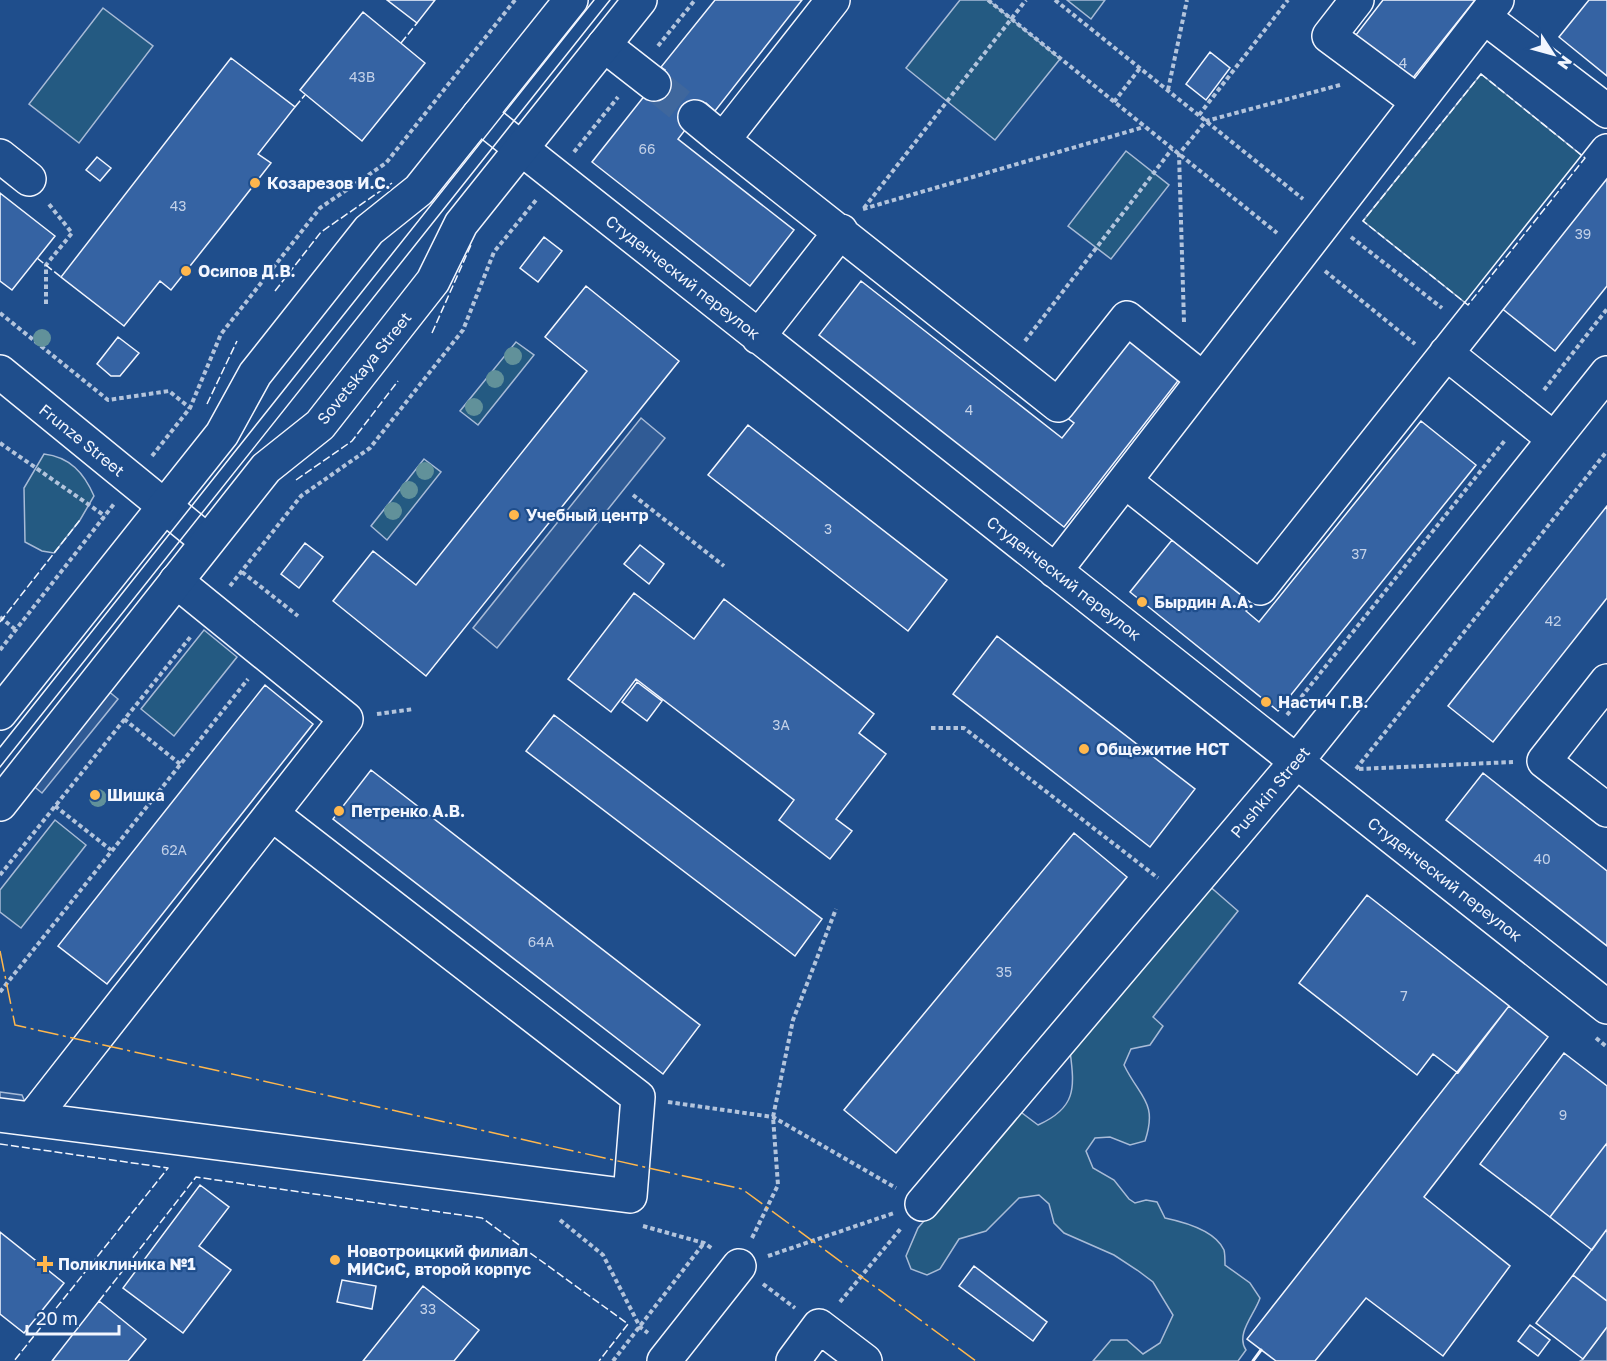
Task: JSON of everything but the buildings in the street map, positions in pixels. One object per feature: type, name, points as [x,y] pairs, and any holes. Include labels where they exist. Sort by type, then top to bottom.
[{"type":"street","points":[[0,713],[222,434],[255,374],[369,230],[419,190],[571,0]]},
{"type":"street","name":"Sovetskaya Street","points":[[0,804],[266,468],[320,425],[433,280],[461,224],[640,0]]},
{"type":"street","points":[[723,140],[833,0]]},
{"type":"street","points":[[1357,0],[1329,36],[1418,102]]},
{"type":"street","points":[[1054,571],[1125,481],[1194,372],[1301,253],[1491,8],[1607,111]]},
{"type":"street","points":[[604,45],[654,84]]},
{"type":"street","name":"Студенческий переулок","points":[[479,115],[1607,1007]]},
{"type":"street","points":[[695,117],[1058,405],[1127,318],[1194,372]]},
{"type":"street","points":[[1125,481],[1260,588],[1607,151]]},
{"type":"street","points":[[0,156],[29,179]]},
{"type":"street","points":[[758,337],[841,231]]},
{"type":"street","points":[[1442,358],[1524,415],[1554,439]]},
{"type":"street","name":"Frunze Street","points":[[0,372],[207,541]]},
{"type":"street","name":"Pushkin Street","points":[[922,1204],[1170,887],[1296,762],[1607,373]]},
{"type":"street","points":[[32,1119],[346,719],[176,581]]},
{"type":"street","points":[[1607,681],[1544,761],[1607,810]]},
{"type":"street","points":[[0,1115],[630,1196],[638,1097],[272,814]]},
{"type":"street","points":[[664,1361],[739,1266]]},
{"type":"street","points":[[793,1361],[819,1326],[864,1361]]},
{"type":"path","points":[[161,444],[190,408],[222,334],[320,208],[386,163],[516,0]]},
{"type":"path","points":[[988,0],[1301,253],[1442,358]]},
{"type":"path","points":[[841,231],[863,208],[1026,0]]},
{"type":"path","points":[[1055,0],[1467,327]]},
{"type":"path","points":[[1168,91],[1187,0]]},
{"type":"path","points":[[1199,116],[1288,0]]},
{"type":"path","points":[[1114,102],[1140,68]]},
{"type":"path","points":[[1194,372],[1179,154],[1206,120],[1380,74]]},
{"type":"path","points":[[863,208],[1144,126]]},
{"type":"path","points":[[1006,364],[1172,149]]},
{"type":"path","points":[[0,875],[301,496],[370,448],[463,330],[494,252],[555,176]]},
{"type":"path","points":[[29,179],[72,233],[46,265],[46,304]]},
{"type":"path","points":[[1268,739],[1607,309]]},
{"type":"path","points":[[0,313],[108,400],[169,392],[190,408]]},
{"type":"path","points":[[0,443],[105,516]]},
{"type":"path","points":[[1544,761],[1355,769],[1607,451]]},
{"type":"path","points":[[0,650],[133,481]]},
{"type":"path","points":[[633,495],[724,566]]},
{"type":"path","points":[[242,572],[298,616]]},
{"type":"path","points":[[0,617],[16,630]]},
{"type":"path","points":[[0,992],[267,655]]},
{"type":"path","points":[[346,719],[414,709]]},
{"type":"path","points":[[124,719],[180,764]]},
{"type":"path","points":[[931,728],[964,728],[1170,887]]},
{"type":"path","points":[[55,806],[111,850]]},
{"type":"path","points":[[1166,869],[1170,887]]},
{"type":"path","points":[[739,1266],[778,1185],[773,1118],[793,1020],[836,909]]},
{"type":"path","points":[[638,1097],[773,1118],[922,1204]]},
{"type":"path","points":[[739,1266],[922,1204]]},
{"type":"path","points":[[739,1266],[819,1326],[922,1204]]},
{"type":"path","points":[[558,1218],[603,1255],[640,1327]]},
{"type":"path","points":[[613,1361],[704,1243]]},
{"type":"shaded area","points":[[960,0],[988,0],[1060,59],[995,140],[906,68]]},
{"type":"shaded area","points":[[1067,0],[1105,0],[1091,19]]},
{"type":"shaded area","points":[[103,8],[153,46],[79,143],[29,104]]},
{"type":"shaded area","points":[[1481,74],[1585,158],[1468,305],[1363,221]]},
{"type":"shaded area","points":[[1126,151],[1169,185],[1111,259],[1068,226]]},
{"type":"shaded area","points":[[516,342],[534,355],[478,425],[460,411]]},
{"type":"shaded area","points":[[641,418],[665,438],[497,648],[473,628]]},
{"type":"shaded area","points":[[44,454],[69,463],[81,473],[94,496],[80,520],[54,553],[42,551],[25,542],[24,488]]},
{"type":"shaded area","points":[[424,459],[441,472],[387,540],[371,526]]},
{"type":"shaded area","points":[[204,630],[237,657],[174,736],[141,709]]},
{"type":"shaded area","points":[[107,690],[118,699],[42,793],[31,784]]},
{"type":"shaded area","points":[[55,820],[86,845],[21,928],[0,912],[0,890]]},
{"type":"shaded area","points":[[1207,884],[1238,911],[1153,1017],[1163,1026],[1150,1045],[1131,1049],[1124,1065],[1148,1109],[1145,1141],[1130,1145],[1110,1137],[1095,1138],[1086,1151],[1093,1168],[1114,1180],[1129,1199],[1135,1203],[1146,1200],[1157,1202],[1165,1218],[1190,1225],[1214,1237],[1224,1250],[1225,1265],[1250,1283],[1260,1298],[1244,1331],[1243,1344],[1246,1350],[1238,1361],[1093,1361],[1111,1340],[1127,1340],[1143,1354],[1160,1343],[1173,1315],[1153,1282],[1114,1255],[1064,1233],[1054,1223],[1049,1204],[1039,1195],[1019,1198],[986,1231],[959,1239],[940,1269],[927,1275],[911,1269],[906,1256],[918,1228],[1018,1110],[1038,1125],[1060,1112],[1070,1096],[1072,1087],[1070,1051]]},
{"type":"shaded area","points":[[0,1092],[22,1095],[32,1119],[0,1115]]},
{"type":"shaded area","points":[[1607,1327],[1607,1361],[1580,1361],[1583,1359]]},
{"type":"tunnel","points":[[654,84],[695,117]]},
{"type":"tram line","points":[[0,747],[594,0]]},
{"type":"tram line","points":[[0,767],[610,0]]},
{"type":"fence","points":[[401,43],[417,23]]},
{"type":"fence","points":[[1481,74],[1585,158],[1468,305],[1363,221],[1481,74]]},
{"type":"fence","points":[[295,107],[305,95]]},
{"type":"fence","points":[[275,291],[321,232],[392,183]]},
{"type":"fence","points":[[432,333],[471,245]]},
{"type":"fence","points":[[37,258],[61,277]]},
{"type":"fence","points":[[207,404],[237,341]]},
{"type":"fence","points":[[296,480],[352,441],[398,381]]},
{"type":"fence","points":[[0,622],[80,520]]},
{"type":"fence","points":[[0,1144],[168,1168],[14,1361]]},
{"type":"fence","points":[[99,1301],[196,1177],[482,1218],[628,1324],[599,1361]]},
{"type":"wall","points":[[1253,1361],[1261,1350]]},
{"type":"power","points":[[0,951],[15,1025],[742,1189],[976,1361]]},
{"type":"place","name":"Козарезов И.С.","points":[[255,183]]},
{"type":"place","name":"Осипов Д.В.","points":[[186,271]]},
{"type":"place","name":"Учебный центр","points":[[514,515]]},
{"type":"place","name":"Бырдин А.А.","points":[[1142,602]]},
{"type":"place","name":"Настич Г.В.","points":[[1266,702]]},
{"type":"place","name":"Общежитие НСТ","points":[[1084,749]]},
{"type":"place","name":"Шишка","points":[[95,795]]},
{"type":"place","name":"Петренко А.В.","points":[[339,811]]},
{"type":"place","name":"Новотроицкий филиал МИСиС, второй корпус","points":[[335,1260]]},
{"type":"place","name":"Поликлиника №1","points":[[45,1264]]}]
